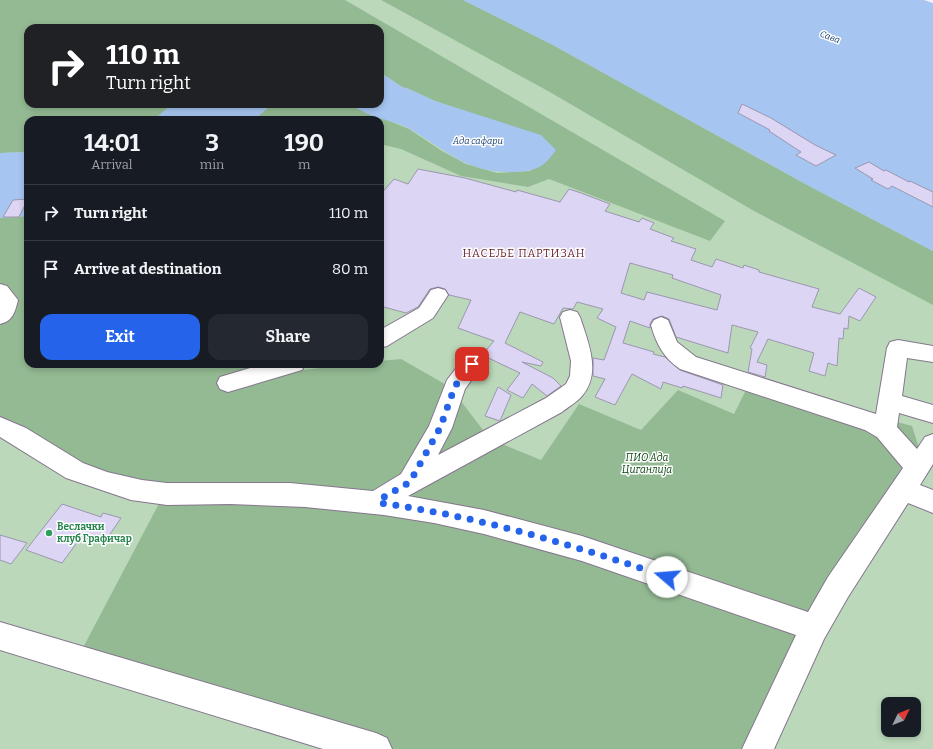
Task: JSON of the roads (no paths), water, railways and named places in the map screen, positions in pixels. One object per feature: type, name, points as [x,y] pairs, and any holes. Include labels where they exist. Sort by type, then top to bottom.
[{"type":"street","points":[[0,291],[8,300],[5,312],[0,317]]},
{"type":"street","points":[[384,338],[426,313],[438,295]]},
{"type":"street","points":[[379,503],[384,497],[410,482],[554,405],[574,390],[581,376],[582,361],[570,317]]},
{"type":"street","points":[[661,325],[665,342],[669,348],[688,363],[832,409],[873,424],[885,430],[917,466]]},
{"type":"street","points":[[885,430],[898,348],[933,354]]},
{"type":"street","points":[[410,482],[440,428],[455,386],[472,364]]},
{"type":"street","points":[[228,383],[280,368]]},
{"type":"street","points":[[889,401],[933,414]]},
{"type":"street","points":[[4,434],[78,472],[150,493],[273,494],[335,498],[379,503],[492,523],[577,548],[681,582],[746,606],[795,619],[814,629]]},
{"type":"street","points":[[758,749],[814,629],[838,587],[933,444]]},
{"type":"street","points":[[902,489],[933,502]]},
{"type":"street","points":[[0,636],[376,749]]},
{"type":"water","name":"Сава","points":[[463,0],[924,0],[933,3],[933,251],[811,187],[551,44]]},
{"type":"water","name":"Ада сафари","points":[[384,75],[402,87],[435,101],[541,135],[556,150],[543,164],[529,171],[499,172],[484,169],[459,160],[410,129],[384,119],[384,116],[370,115],[356,108],[384,108]]},
{"type":"water","points":[[168,108],[268,108],[258,116],[158,116]]},
{"type":"water","points":[[24,152],[24,216],[0,218],[0,153]]},
{"type":"place","name":"Веслачки клуб Графичар","points":[[49,533]]},
{"type":"district","name":"НАСЕЉЕ ПАРТИЗАН","points":[[524,253]]},
{"type":"park label","name":"ПИО Ада Циганлија","points":[[647,464]]}]
